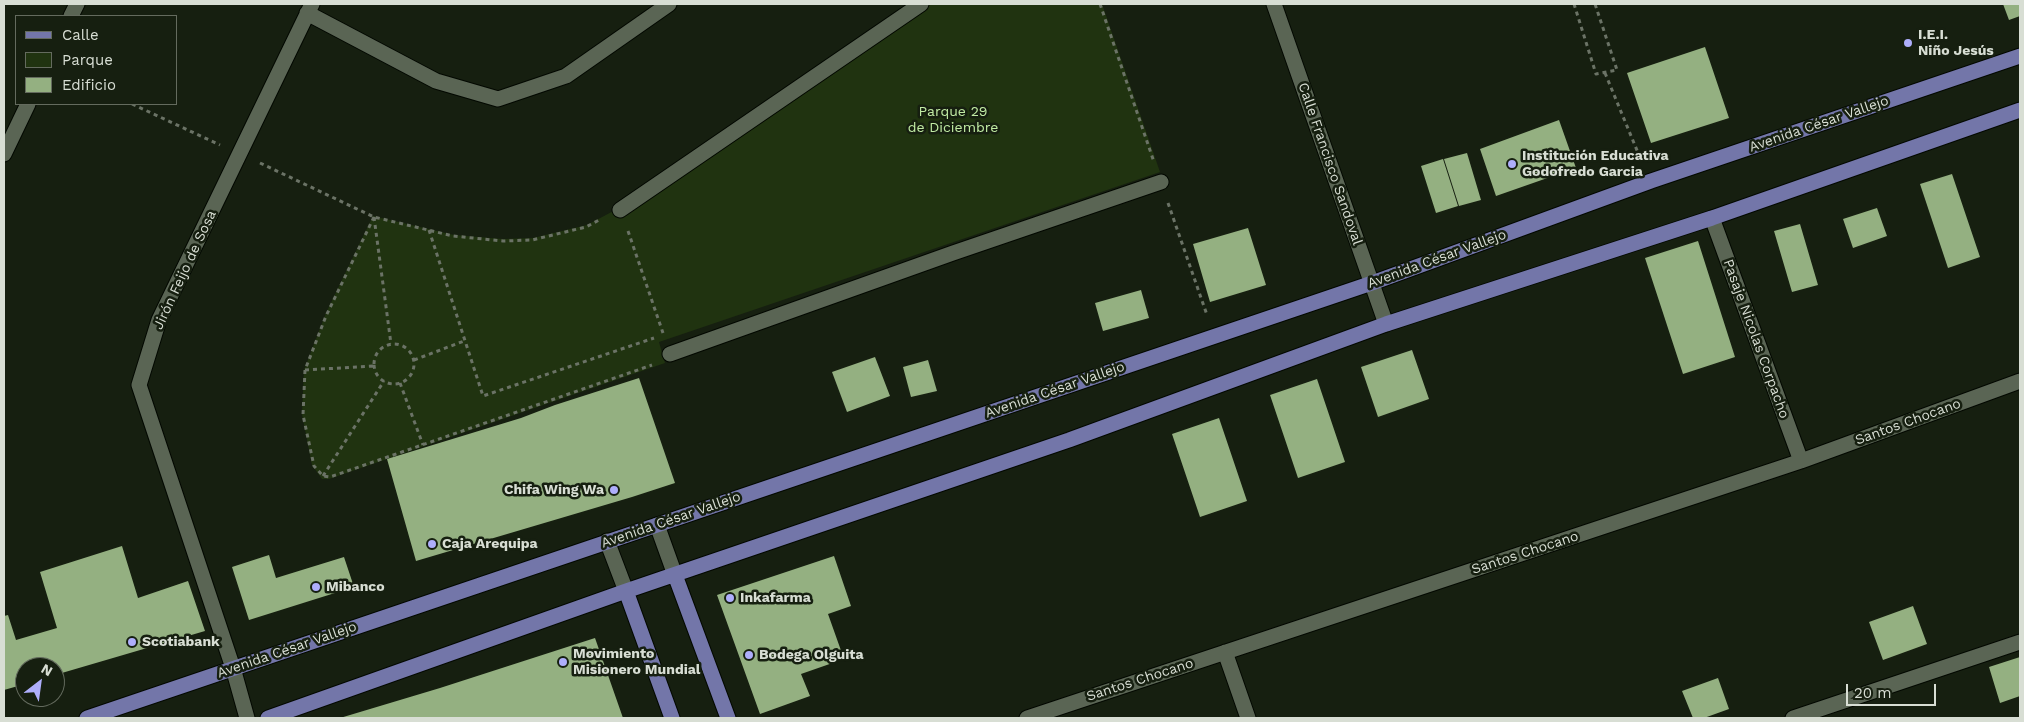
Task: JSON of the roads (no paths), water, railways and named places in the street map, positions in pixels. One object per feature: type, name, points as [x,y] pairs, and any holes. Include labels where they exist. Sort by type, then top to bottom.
[{"type":"main road","name":"Avenida César Vallejo","points":[[86,718],[1372,283],[1651,181],[2020,56]]},
{"type":"main road","points":[[268,718],[626,592],[1069,440],[1386,324],[1712,218],[2020,110]]},
{"type":"main road","points":[[675,575],[728,718]]},
{"type":"main road","points":[[626,592],[672,718]]},
{"type":"street","points":[[310,8],[436,82],[498,99],[566,76],[669,4]]},
{"type":"street","points":[[620,210],[921,4]]},
{"type":"street","name":"Calle Francisco Sandoval","points":[[1274,4],[1386,324]]},
{"type":"street","name":"Jirón Feijo de Sosa","points":[[247,718],[233,668],[139,385],[159,320],[310,8]]},
{"type":"street","points":[[4,154],[28,105]]},
{"type":"street","points":[[670,354],[1161,182]]},
{"type":"street","name":"Pasaje Nicolas Corpacho","points":[[1712,218],[1801,461]]},
{"type":"street","name":"Santos Chocano","points":[[1027,718],[1801,461],[2020,381]]},
{"type":"street","points":[[657,525],[675,575]]},
{"type":"street","points":[[607,541],[626,592]]},
{"type":"street","points":[[1793,718],[2020,642]]},
{"type":"street","points":[[1225,652],[1248,718]]},
{"type":"place","name":"I.E.I. Niño Jesús","points":[[1908,43]]},
{"type":"place","name":"Institución Educativa Godofredo Garcia","points":[[1512,164]]},
{"type":"place","name":"Chifa Wing Wa","points":[[614,490]]},
{"type":"place","name":"Caja Arequipa","points":[[432,544]]},
{"type":"place","name":"Mibanco","points":[[316,587]]},
{"type":"place","name":"Inkafarma","points":[[730,598]]},
{"type":"place","name":"Scotiabank","points":[[132,642]]},
{"type":"place","name":"Bodega Olguita","points":[[749,655]]},
{"type":"place","name":"Movimiento Misionero Mundial","points":[[563,662]]},
{"type":"park label","name":"Parque 29 de Diciembre","points":[[953,120]]}]
